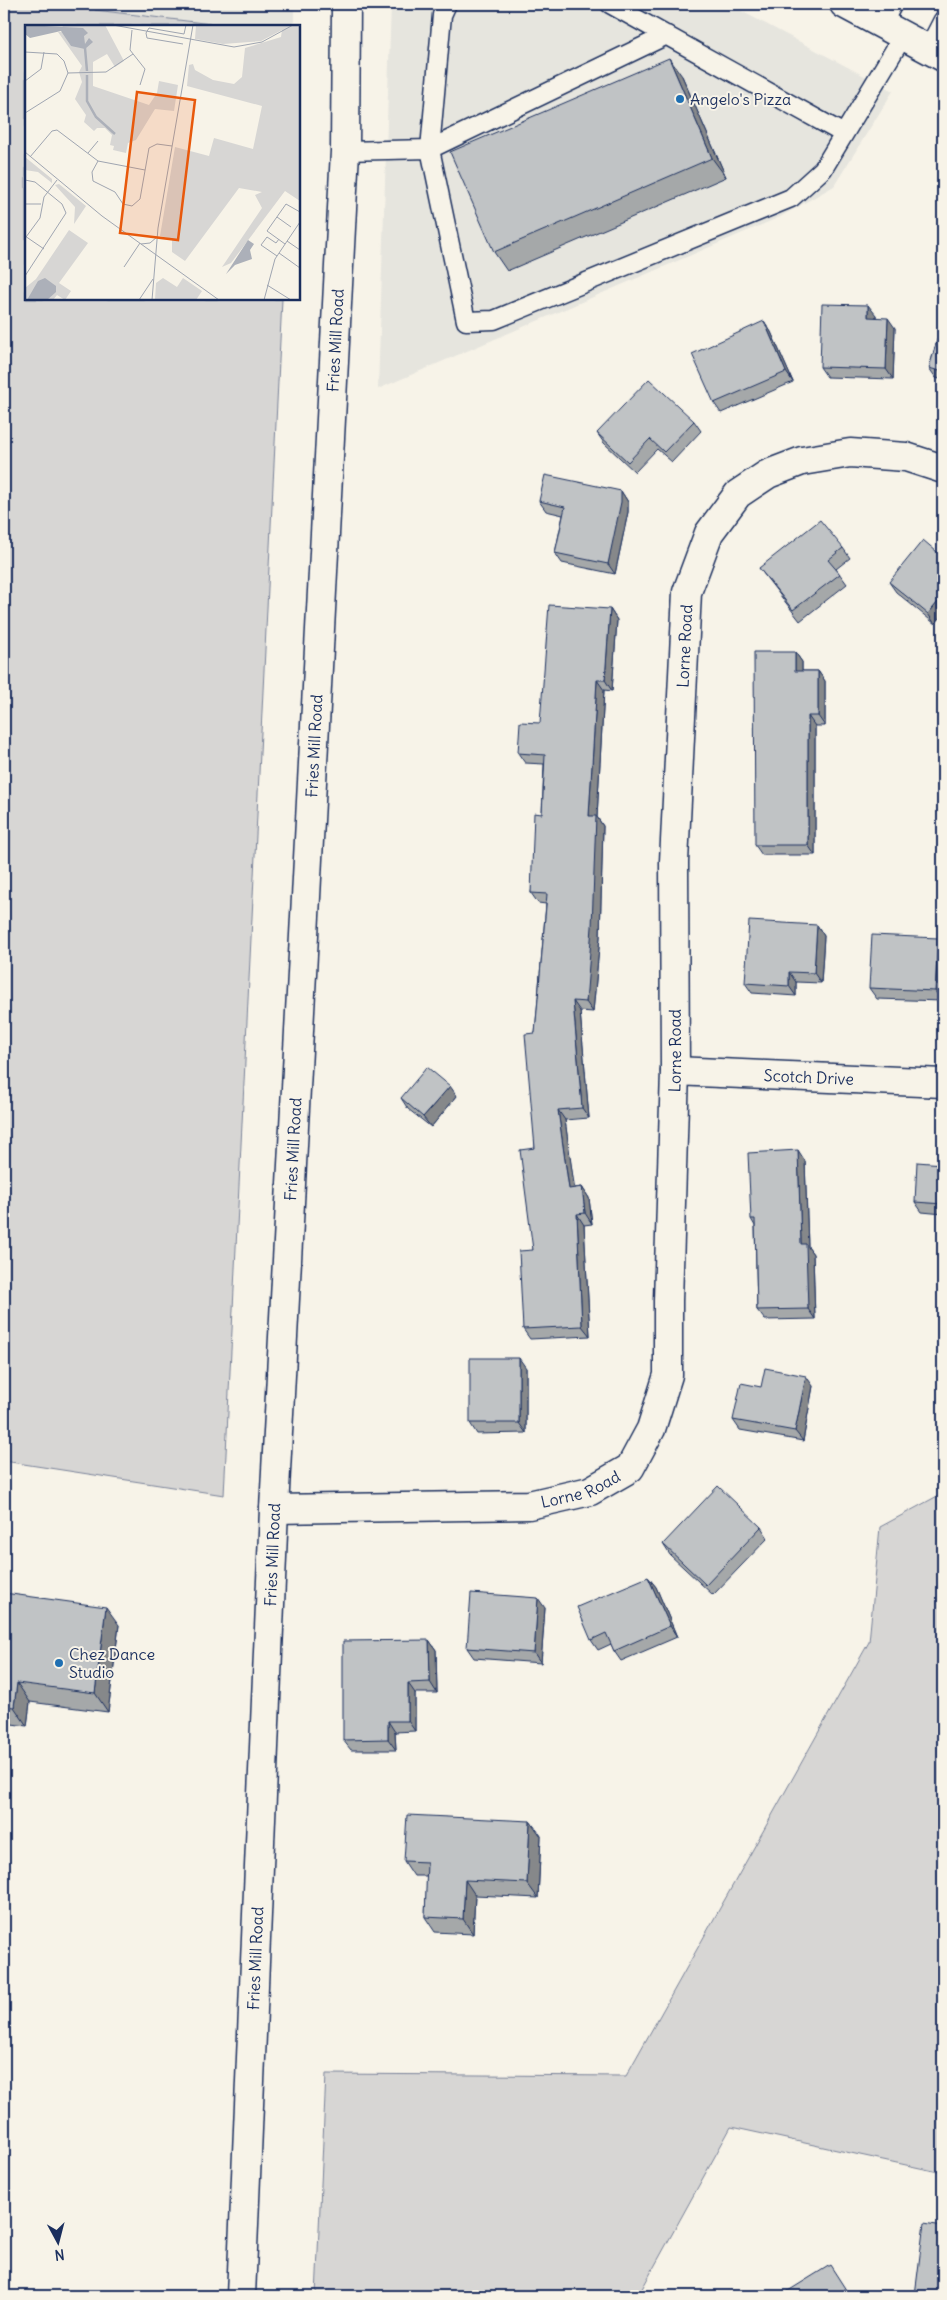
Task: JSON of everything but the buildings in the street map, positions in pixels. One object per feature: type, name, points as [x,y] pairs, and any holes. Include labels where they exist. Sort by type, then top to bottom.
[{"type":"main road","points":[[844,4],[893,21],[936,53]]},
{"type":"main road","name":"Fries Mill Road","points":[[241,2296],[274,1509],[345,151],[348,8]]},
{"type":"main road","name":"Lorne Road","points":[[274,1509],[529,1504],[590,1490],[630,1468],[651,1429],[668,1375],[668,1301],[675,1071],[674,862],[687,592],[709,533],[738,494],[768,474],[802,461],[850,452],[906,457],[943,469]]},
{"type":"main road","name":"Scotch Drive","points":[[675,1071],[943,1083]]},
{"type":"lane","points":[[447,4],[442,15],[430,149],[466,321],[494,320],[791,198],[823,169],[844,134],[893,21]]},
{"type":"lane","points":[[610,4],[844,134]]},
{"type":"lane","points":[[936,53],[943,20]]},
{"type":"lane","points":[[345,151],[430,149],[667,35]]},
{"type":"shaded area","points":[[4,4],[95,4],[95,10],[220,25],[25,25],[25,300],[282,300],[224,1495],[4,1461]]},
{"type":"shaded area","points":[[95,4],[294,4],[294,25],[220,25],[95,10]]},
{"type":"shaded area","points":[[391,4],[728,4],[893,91],[834,186],[780,217],[378,389]]},
{"type":"shaded area","points":[[943,1493],[943,2173],[731,2127],[638,2296],[316,2296],[326,2074],[626,2076],[869,1642],[880,1527]]},
{"type":"place","name":"Angelo's Pizza","points":[[680,99]]},
{"type":"place","name":"Chez Dance Studio","points":[[59,1663]]}]
